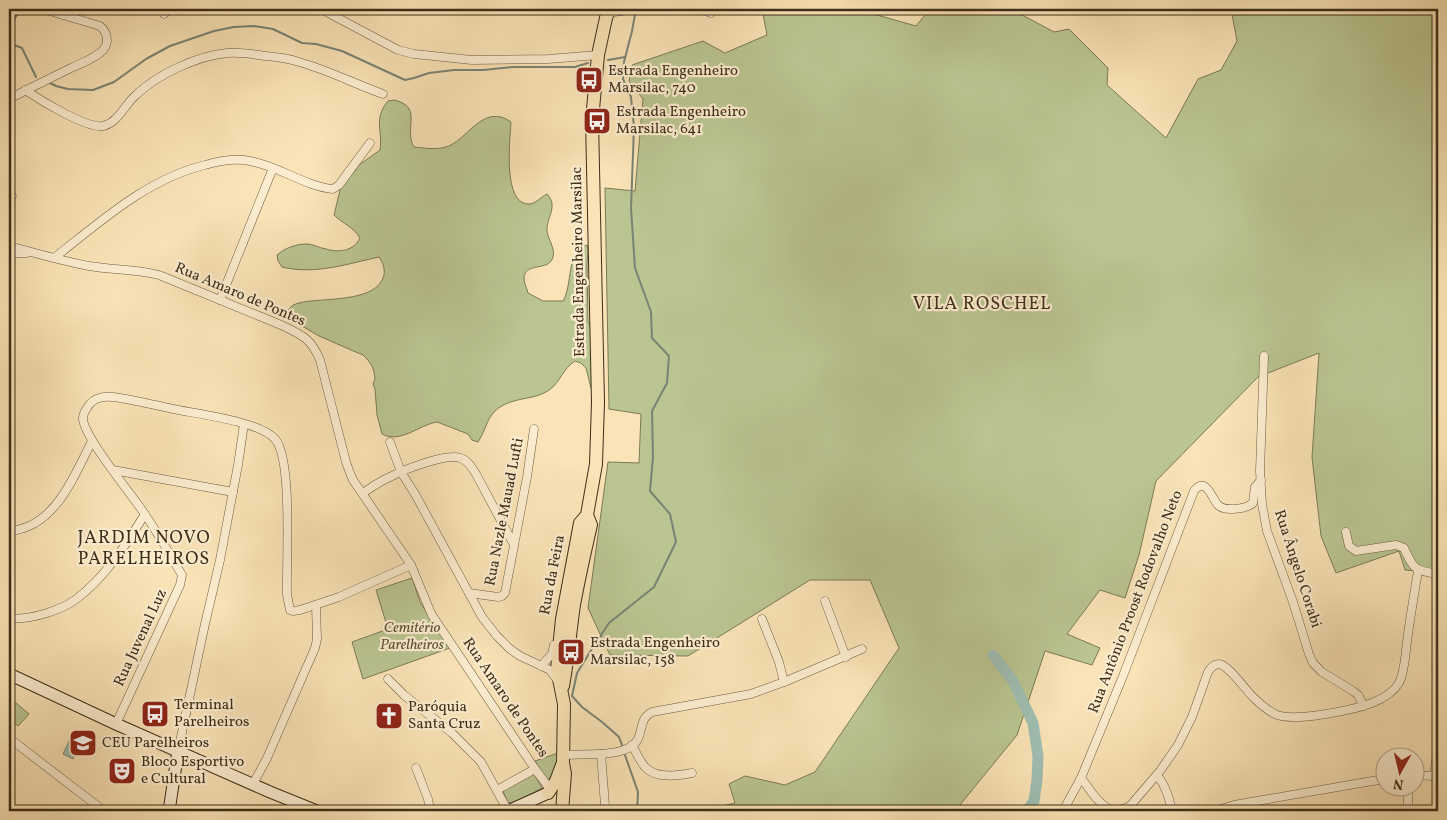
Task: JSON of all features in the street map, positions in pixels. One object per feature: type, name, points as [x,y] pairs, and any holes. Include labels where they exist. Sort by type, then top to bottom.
[{"type":"main road","name":"Estrada Engenheiro Marsilac","points":[[562,811],[565,774],[564,704],[559,660],[562,619],[580,523],[588,511],[596,464],[598,433],[592,134],[595,76],[609,11]]},
{"type":"main road","points":[[9,674],[118,720],[178,751],[317,811]]},
{"type":"main road","points":[[169,811],[178,751]]},
{"type":"main road","name":"Estrada Engenheiro Marsilac","points":[[549,791],[556,781],[564,759]]},
{"type":"main road","points":[[508,811],[549,791]]},
{"type":"main road","points":[[549,791],[557,811]]},
{"type":"main road","points":[[549,791],[556,799],[562,811]]},
{"type":"street","points":[[9,99],[99,54],[105,49],[107,35],[100,26],[44,9]]},
{"type":"street","points":[[321,9],[398,50],[414,54],[472,60],[548,59],[598,55]]},
{"type":"street","points":[[609,11],[633,9]]},
{"type":"street","points":[[701,9],[711,13]]},
{"type":"street","points":[[25,90],[53,107],[87,123],[104,126],[120,114],[146,86],[159,78],[199,60],[220,54],[240,53],[284,58],[300,62],[384,94]]},
{"type":"street","points":[[54,258],[130,200],[160,180],[177,173],[212,163],[240,160],[251,161],[316,186],[333,189],[339,185],[370,143]]},
{"type":"street","points":[[220,300],[273,168]]},
{"type":"street","name":"Rua Amaro de Pontes","points":[[9,246],[91,266],[144,271],[159,275],[298,333],[309,340],[315,348],[325,377],[346,462],[353,480],[411,565],[432,614],[549,791]]},
{"type":"street","points":[[9,253],[34,253]]},
{"type":"street","name":"Rua Ângelo Corabi","points":[[1264,356],[1260,480],[1265,523],[1294,602],[1313,663],[1322,672],[1358,695],[1364,706]]},
{"type":"street","name":"Rua Juvenal Luz","points":[[118,720],[182,580],[182,575],[145,514],[92,441],[84,427],[82,418],[84,412],[91,401],[106,396],[244,424]]},
{"type":"street","points":[[178,751],[218,571],[244,424],[259,429],[274,438],[283,457],[287,497],[287,595],[290,610],[300,610],[339,597],[411,565]]},
{"type":"street","name":"Rua Nazle Mauad Lufti","points":[[469,593],[492,598],[502,596],[505,593],[534,429]]},
{"type":"street","points":[[9,531],[19,530],[34,524],[44,518],[54,508],[70,483],[92,441]]},
{"type":"street","points":[[390,442],[401,472],[482,617],[497,636],[520,656],[542,666],[559,660]]},
{"type":"street","points":[[363,493],[401,472],[444,458],[460,458],[465,460],[476,474],[514,545]]},
{"type":"street","points":[[113,470],[233,492]]},
{"type":"street","name":"Rua Antônio Proost Rodovalho Neto","points":[[1063,811],[1081,778],[1123,676],[1194,491],[1201,486],[1204,487],[1209,490],[1217,504],[1221,507],[1240,508],[1253,504],[1255,487],[1260,480]]},
{"type":"street","points":[[9,618],[35,616],[59,609],[74,601],[117,558],[145,514]]},
{"type":"street","points":[[1346,532],[1349,546],[1356,551],[1396,545],[1404,548],[1411,563],[1418,571],[1438,574]]},
{"type":"street","points":[[1081,778],[1101,805],[1115,811],[1127,809],[1157,775],[1185,732],[1208,672],[1215,665],[1220,664],[1227,667],[1255,700],[1281,717],[1304,717],[1351,709],[1372,703],[1391,692],[1402,676],[1418,571]]},
{"type":"street","points":[[824,600],[846,657]]},
{"type":"street","points":[[252,784],[267,758],[315,648],[317,639],[316,604]]},
{"type":"street","points":[[762,619],[779,662],[784,682]]},
{"type":"street","points":[[564,759],[623,750],[632,745],[638,738],[643,719],[648,714],[661,710],[740,697],[784,682],[862,649]]},
{"type":"street","points":[[542,666],[549,658],[559,660]]},
{"type":"street","points":[[388,679],[474,754],[481,762],[508,811]]},
{"type":"street","points":[[9,738],[104,811]]},
{"type":"street","points":[[632,745],[644,765],[652,772],[666,776],[692,773]]},
{"type":"street","points":[[1436,779],[1438,746]]},
{"type":"street","points":[[602,754],[605,805]]},
{"type":"street","points":[[416,768],[428,799],[430,811]]},
{"type":"street","points":[[497,790],[535,769]]},
{"type":"street","points":[[1157,775],[1164,785],[1172,811]]},
{"type":"street","points":[[1214,811],[1234,805],[1374,781]]},
{"type":"street","points":[[1408,798],[1408,811]]},
{"type":"green space","points":[[762,9],[856,9],[916,26],[930,9],[1011,9],[1054,32],[1069,29],[1108,68],[1107,85],[1166,138],[1198,79],[1221,70],[1237,41],[1231,9],[1438,9],[1438,573],[1405,570],[1399,551],[1336,573],[1321,536],[1312,457],[1319,353],[1258,377],[1156,481],[1139,555],[1125,598],[1100,590],[1067,634],[1100,648],[1092,665],[1045,651],[1017,735],[955,811],[700,811],[735,803],[729,784],[745,776],[785,785],[815,772],[899,648],[870,580],[810,580],[688,656],[610,655],[588,608],[608,462],[639,463],[641,414],[609,409],[605,188],[635,191],[643,99],[629,81],[632,65],[703,41],[725,53],[767,35]]},
{"type":"green space","points":[[394,100],[403,103],[411,113],[410,133],[414,147],[434,149],[446,147],[461,138],[476,125],[492,117],[501,117],[511,122],[509,156],[511,183],[515,194],[521,202],[530,204],[547,194],[552,203],[547,231],[553,250],[553,257],[548,264],[531,268],[525,273],[524,280],[528,293],[543,301],[563,301],[576,253],[580,248],[587,245],[588,322],[592,327],[595,383],[591,388],[586,368],[581,363],[575,361],[549,390],[536,396],[508,403],[495,411],[478,442],[472,440],[468,434],[437,422],[396,437],[382,434],[377,415],[373,384],[375,379],[374,372],[368,360],[363,355],[319,336],[283,315],[293,305],[299,303],[347,298],[371,291],[379,284],[384,275],[379,257],[331,268],[307,270],[282,267],[277,255],[287,248],[299,245],[309,244],[341,251],[354,246],[360,238],[358,234],[334,215],[343,178],[355,171],[359,165],[380,150],[379,125],[381,114],[383,107],[388,101]]},
{"type":"green space","name":"Cemitério Parelheiros","points":[[412,578],[420,602],[450,648],[363,679],[352,642],[388,629],[376,590]]},
{"type":"green space","points":[[9,697],[29,714],[18,726],[9,718]]},
{"type":"green space","points":[[558,753],[558,767],[548,783],[535,761]]},
{"type":"green space","points":[[533,773],[542,787],[541,789],[513,803],[508,803],[503,791]]},
{"type":"water","points":[[73,733],[83,737],[73,759],[63,754]]},
{"type":"waterway","points":[[9,41],[15,18],[21,9]]},
{"type":"waterway","points":[[622,745],[619,737],[582,707],[572,696],[577,673],[609,623],[654,587],[676,542],[670,514],[650,491],[653,457],[652,411],[667,383],[669,356],[652,338],[651,312],[635,268],[631,208],[634,127],[631,97],[623,79],[624,62],[636,9]]},
{"type":"waterway","points":[[48,82],[68,89],[93,90],[114,82],[146,59],[170,46],[214,31],[254,26],[273,29],[302,43],[316,44],[342,51],[405,80],[429,73],[454,70],[513,67],[575,67],[588,63]]},
{"type":"waterway","points":[[9,43],[22,48],[36,77]]},
{"type":"waterway","points":[[608,60],[625,57]]},
{"type":"waterway","points":[[993,655],[1013,681],[1033,723],[1038,756],[1037,780],[1034,801],[1027,811]]},
{"type":"waterway","points":[[625,755],[638,792],[637,811]]},
{"type":"place","name":"Estrada Engenheiro Marsilac, 740","points":[[589,80]]},
{"type":"place","name":"Estrada Engenheiro Marsilac, 641","points":[[597,121]]},
{"type":"place","name":"Estrada Engenheiro Marsilac, 158","points":[[571,652]]},
{"type":"place","name":"Terminal Parelheiros","points":[[155,714]]},
{"type":"place","name":"Paróquia Santa Cruz","points":[[389,716]]},
{"type":"place","name":"CEU Parelheiros","points":[[83,743]]},
{"type":"place","name":"Bloco Esportivo e Cultural","points":[[122,771]]},
{"type":"district","name":"VILA ROSCHEL","points":[[982,304]]},
{"type":"district","name":"JARDIM NOVO PARELHEIROS","points":[[144,548]]}]
